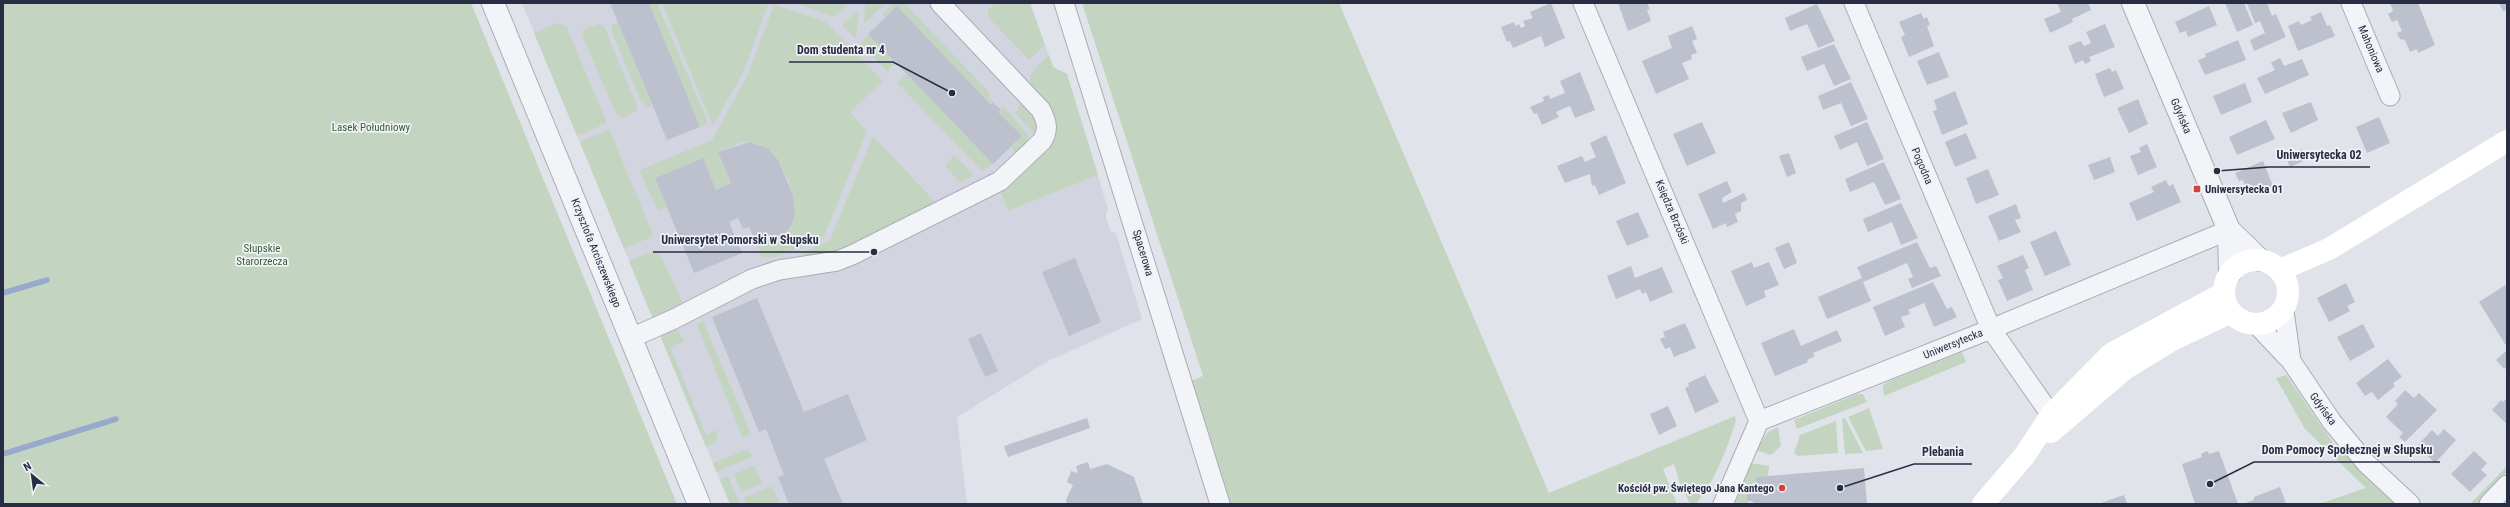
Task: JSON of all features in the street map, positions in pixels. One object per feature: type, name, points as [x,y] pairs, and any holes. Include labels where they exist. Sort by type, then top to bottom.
[{"type":"main road","points":[[2280,270],[2329,249],[2507,142]]},
{"type":"main road","points":[[2286,300],[2286,279],[2280,270],[2271,263],[2260,260],[2249,261],[2230,273],[2225,283],[2227,303],[2247,324],[2257,325],[2268,323],[2329,249]]},
{"type":"main road","points":[[2025,456],[2051,415],[2111,354],[2227,303]]},
{"type":"main road","points":[[1983,504],[2025,456],[2126,368],[2172,340],[2227,303]]},
{"type":"street","name":"Krzysztofa Arciszewskiego","points":[[493,3],[699,504]]},
{"type":"street","points":[[631,338],[674,319],[752,279],[779,270],[837,261],[865,249],[1000,181],[1042,142],[1046,134],[1047,126],[1041,110],[940,3]]},
{"type":"street","name":"Spacerowa","points":[[1064,3],[1220,504]]},
{"type":"street","name":"Księdza Brzóski","points":[[1583,3],[1759,421]]},
{"type":"street","name":"Pogodna","points":[[1854,3],[1991,329],[2051,415]]},
{"type":"street","name":"Gdyńska","points":[[2134,3],[2229,230],[2230,273]]},
{"type":"street","name":"Mahoniowa","points":[[2351,3],[2390,96]]},
{"type":"street","name":"Uniwersytecka","points":[[1759,421],[1991,329],[2229,230]]},
{"type":"street","name":"Gdyńska","points":[[2229,230],[2260,260]]},
{"type":"street","name":"Gdyńska","points":[[2286,300],[2291,361]]},
{"type":"street","name":"Gdyńska","points":[[2257,325],[2291,361],[2337,429],[2366,463],[2410,504]]},
{"type":"street","points":[[1723,504],[1759,421]]},
{"type":"street","points":[[2489,504],[2507,484]]},
{"type":"shaded area","points":[[522,3],[1030,3],[1053,67],[1067,74],[1108,209],[1106,216],[1110,231],[1116,233],[1142,319],[1048,361],[957,417],[967,504],[730,504]]},
{"type":"green space","name":"Słupskie Starorzecza","points":[[3,3],[471,3],[677,504],[3,504]]},
{"type":"green space","points":[[649,3],[657,3],[708,123],[700,127]]},
{"type":"green space","points":[[662,3],[768,4],[744,71],[713,126]]},
{"type":"green space","points":[[795,3],[849,3],[834,17]]},
{"type":"green space","points":[[865,3],[886,3],[864,24]]},
{"type":"green space","points":[[893,3],[904,3],[988,91],[990,99],[993,102],[991,105],[897,6],[885,17],[882,14]]},
{"type":"green space","points":[[996,3],[1030,3],[1045,45],[1029,60],[988,17],[988,10]]},
{"type":"green space","points":[[1082,3],[1339,3],[1549,493],[1735,416],[1736,421],[1720,464],[1709,485],[1696,504],[1690,504],[1680,484],[1674,464],[1663,469],[1677,504],[1230,504],[1191,381],[1203,376]]},
{"type":"green space","points":[[774,5],[825,21],[883,81],[850,112],[867,131],[824,236],[783,255],[767,258],[761,256],[758,247],[786,232],[792,223],[795,213],[791,188],[786,174],[770,152],[760,145],[746,142],[734,145],[718,152],[731,183],[716,190],[702,158],[655,178],[667,207],[658,211],[640,172],[642,169],[712,140],[748,74]]},
{"type":"green space","points":[[859,10],[856,37],[856,39],[842,25]]},
{"type":"green space","points":[[618,22],[652,105],[649,107],[641,102],[612,32],[612,25]]},
{"type":"green space","points":[[556,23],[566,26],[607,123],[577,136],[534,33]]},
{"type":"green space","points":[[598,24],[604,26],[638,108],[635,112],[622,118],[616,114],[582,35],[583,30]]},
{"type":"green space","points":[[868,34],[895,63],[887,72],[862,45],[863,39]]},
{"type":"green space","points":[[1049,55],[1053,67],[1067,74],[1098,175],[1008,211],[1000,189],[1044,150],[1030,78],[1034,69]]},
{"type":"green space","points":[[906,74],[993,164],[982,171],[897,83]]},
{"type":"green space","points":[[1023,101],[1038,116],[1036,135],[1015,113]]},
{"type":"green space","points":[[1004,107],[1029,136],[1026,142],[1015,153],[1011,147],[1022,136],[998,112]]},
{"type":"green space","points":[[609,129],[653,234],[651,237],[624,249],[580,142]]},
{"type":"green space","points":[[873,136],[938,205],[847,250],[799,258],[799,255],[830,240]]},
{"type":"green space","points":[[954,155],[974,175],[960,182],[945,166]]},
{"type":"green space","points":[[658,250],[683,303],[682,308],[654,322],[629,261]]},
{"type":"green space","points":[[703,321],[751,434],[743,438],[697,325]]},
{"type":"green space","points":[[676,328],[685,341],[670,347],[706,435],[717,430],[717,440],[706,447],[658,330]]},
{"type":"green space","points":[[1962,352],[1966,362],[1884,396],[1883,386],[1887,382]]},
{"type":"green space","points":[[2286,375],[2333,443],[2395,504],[2319,504],[2366,488],[2305,429],[2276,378]]},
{"type":"green space","points":[[1857,394],[1863,394],[1867,402],[1797,429],[1794,420]]},
{"type":"green space","points":[[1869,408],[1883,449],[1866,451],[1848,417]]},
{"type":"green space","points":[[1845,418],[1863,453],[1845,454],[1842,419]]},
{"type":"green space","points":[[1836,421],[1838,453],[1798,456],[1794,453],[1800,435]]},
{"type":"green space","points":[[1778,427],[1781,446],[1771,455],[1756,450],[1768,432]]},
{"type":"green space","points":[[748,449],[752,457],[716,472],[713,463]]},
{"type":"green space","points":[[1750,463],[1769,466],[1768,476],[1756,477],[1757,487],[1747,489],[1746,492],[1749,504],[1731,504]]},
{"type":"green space","points":[[755,465],[762,483],[741,492],[734,474]]},
{"type":"green space","points":[[2507,466],[2507,472],[2478,504],[2470,504]]},
{"type":"green space","points":[[728,476],[740,504],[730,504],[720,480]]},
{"type":"green space","points":[[772,486],[780,504],[746,504],[743,498]]},
{"type":"building","points":[[610,3],[649,3],[700,127],[667,140]]},
{"type":"building","points":[[1551,3],[1565,38],[1545,47],[1541,36],[1513,48],[1510,41],[1507,42],[1501,27],[1514,22],[1515,26],[1519,24],[1521,28],[1525,26],[1523,21],[1533,18],[1530,12]]},
{"type":"building","points":[[1618,3],[1647,3],[1650,9],[1647,10],[1651,21],[1628,31]]},
{"type":"building","points":[[2057,3],[2088,3],[2091,10],[2072,19],[2073,22],[2050,33],[2044,19],[2061,12]]},
{"type":"building","points":[[2225,3],[2244,3],[2253,25],[2237,32]]},
{"type":"building","points":[[2247,3],[2267,3],[2272,16],[2276,14],[2286,37],[2254,51],[2250,40],[2265,33],[2260,21],[2255,23]]},
{"type":"building","points":[[2390,3],[2418,3],[2435,45],[2418,53],[2417,49],[2410,52],[2405,40],[2400,39],[2397,33],[2402,31],[2397,20],[2392,22],[2388,14],[2393,11]]},
{"type":"building","points":[[2499,3],[2507,3],[2507,10],[2503,11]]},
{"type":"building","points":[[1817,4],[1835,41],[1818,48],[1807,24],[1790,31],[1785,18]]},
{"type":"building","points":[[897,6],[991,105],[993,102],[1001,110],[998,112],[1022,136],[993,164],[868,34]]},
{"type":"building","points":[[2209,6],[2217,25],[2188,37],[2186,31],[2180,33],[2175,22]]},
{"type":"building","points":[[2321,12],[2327,26],[2330,25],[2335,36],[2298,51],[2288,26],[2299,21],[2301,25],[2312,20],[2310,17]]},
{"type":"building","points":[[1921,13],[1924,19],[1927,17],[1930,25],[1927,26],[1934,46],[1909,57],[1901,37],[1905,35],[1899,22]]},
{"type":"building","points":[[2105,24],[2115,47],[2089,57],[2091,61],[2085,64],[2083,60],[2075,64],[2068,46],[2081,41],[2084,46],[2091,43],[2086,32]]},
{"type":"building","points":[[1692,26],[1697,39],[1692,41],[1697,53],[1691,55],[1692,59],[1682,63],[1689,79],[1656,94],[1642,61],[1672,48],[1668,36]]},
{"type":"building","points":[[2238,40],[2246,60],[2205,75],[2198,60],[2206,57],[2205,54]]},
{"type":"building","points":[[1834,44],[1851,79],[1834,86],[1824,64],[1807,71],[1801,57]]},
{"type":"building","points":[[1939,52],[1949,77],[1927,85],[1917,61]]},
{"type":"building","points":[[2280,58],[2284,66],[2302,59],[2309,75],[2265,94],[2257,78],[2275,70],[2271,63]]},
{"type":"building","points":[[2110,68],[2112,72],[2116,70],[2124,89],[2104,97],[2095,74]]},
{"type":"building","points":[[1580,72],[1595,110],[1575,118],[1570,106],[1556,112],[1559,117],[1542,125],[1537,113],[1534,114],[1530,107],[1544,101],[1543,97],[1549,95],[1550,99],[1565,93],[1560,81]]},
{"type":"building","points":[[1851,82],[1868,119],[1851,126],[1841,103],[1823,110],[1818,96]]},
{"type":"building","points":[[2245,83],[2252,102],[2221,115],[2213,96]]},
{"type":"building","points":[[1955,91],[1968,124],[1942,135],[1933,111],[1937,110],[1934,100]]},
{"type":"building","points":[[2138,99],[2148,124],[2129,133],[2117,108]]},
{"type":"building","points":[[2311,102],[2318,120],[2291,133],[2282,113]]},
{"type":"building","points":[[2379,117],[2390,143],[2367,153],[2356,127]]},
{"type":"building","points":[[2266,120],[2275,139],[2237,155],[2229,137]]},
{"type":"building","points":[[1702,122],[1716,153],[1687,166],[1673,134]]},
{"type":"building","points":[[1867,122],[1884,159],[1867,166],[1857,142],[1840,150],[1834,136]]},
{"type":"building","points":[[1966,133],[1977,158],[1955,167],[1945,142]]},
{"type":"building","points":[[1606,135],[1626,183],[1599,195],[1595,185],[1592,186],[1590,174],[1565,183],[1557,166],[1582,156],[1585,162],[1596,157],[1590,143]]},
{"type":"building","points":[[750,142],[768,148],[778,160],[793,195],[795,215],[792,223],[788,230],[774,240],[758,247],[749,227],[743,229],[738,218],[729,222],[742,253],[694,273],[655,178],[703,158],[716,190],[731,183],[718,152]]},
{"type":"building","points":[[2147,144],[2157,167],[2138,175],[2130,156],[2141,152],[2139,148]]},
{"type":"building","points":[[2302,149],[2306,160],[2290,167],[2285,156]]},
{"type":"building","points":[[1789,153],[1796,173],[1787,177],[1779,156]]},
{"type":"building","points":[[2110,157],[2115,172],[2094,180],[2088,165]]},
{"type":"building","points":[[2263,161],[2273,186],[2254,194],[2250,184],[2245,186],[2243,180],[2239,181],[2235,173]]},
{"type":"building","points":[[1884,162],[1901,199],[1885,205],[1874,182],[1850,192],[1845,179]]},
{"type":"building","points":[[1988,169],[1999,195],[1976,204],[1966,178]]},
{"type":"building","points":[[2166,180],[2169,186],[2173,184],[2181,202],[2137,221],[2129,203],[2154,192],[2151,187]]},
{"type":"building","points":[[1727,181],[1732,192],[1722,198],[1723,203],[1744,193],[1747,200],[1741,203],[1741,211],[1735,214],[1738,222],[1727,227],[1726,223],[1713,229],[1698,194]]},
{"type":"building","points":[[1901,203],[1918,238],[1901,245],[1892,222],[1868,232],[1863,219]]},
{"type":"building","points":[[2016,204],[2021,218],[2015,220],[2021,232],[1999,241],[1988,216]]},
{"type":"building","points":[[1638,212],[1649,237],[1627,246],[1616,221]]},
{"type":"building","points":[[2056,231],[2071,265],[2045,276],[2030,242]]},
{"type":"building","points":[[1789,242],[1797,263],[1784,269],[1775,248]]},
{"type":"building","points":[[1917,242],[1930,268],[1936,266],[1941,276],[1912,288],[1908,279],[1913,277],[1907,263],[1863,282],[1871,301],[1827,319],[1818,297],[1862,278],[1857,267]]},
{"type":"building","points":[[2023,255],[2029,268],[2025,270],[2033,290],[2007,301],[1998,280],[2003,278],[1997,266]]},
{"type":"building","points":[[1075,258],[1101,322],[1069,336],[1042,272]]},
{"type":"building","points":[[1752,262],[1754,268],[1769,262],[1779,285],[1764,291],[1766,297],[1746,306],[1731,271]]},
{"type":"building","points":[[1631,266],[1635,278],[1662,267],[1673,292],[1650,302],[1646,292],[1642,294],[1640,289],[1616,299],[1607,276]]},
{"type":"building","points":[[1933,282],[1947,309],[1952,307],[1957,317],[1934,327],[1924,303],[1908,310],[1910,314],[1901,317],[1905,327],[1885,336],[1873,307]]},
{"type":"building","points":[[2346,283],[2355,302],[2347,306],[2350,311],[2329,322],[2317,298]]},
{"type":"building","points":[[2507,284],[2507,344],[2505,344],[2479,302]]},
{"type":"building","points":[[757,298],[804,412],[848,394],[867,440],[824,459],[843,504],[789,504],[778,477],[784,475],[766,429],[759,432],[712,317]]},
{"type":"building","points":[[1685,323],[1696,348],[1674,357],[1670,347],[1665,349],[1660,339],[1665,337],[1663,332]]},
{"type":"building","points":[[2363,324],[2375,347],[2350,361],[2337,337]]},
{"type":"building","points":[[1794,329],[1801,346],[1837,330],[1842,341],[1813,353],[1815,356],[1807,360],[1808,362],[1775,376],[1761,343]]},
{"type":"building","points":[[981,333],[998,371],[985,377],[968,339]]},
{"type":"building","points":[[2507,350],[2507,367],[2504,369],[2496,360]]},
{"type":"building","points":[[2388,359],[2402,377],[2393,383],[2395,386],[2378,400],[2372,392],[2365,396],[2356,383]]},
{"type":"building","points":[[1705,375],[1719,402],[1695,413],[1685,388],[1689,386],[1688,383]]},
{"type":"building","points":[[2405,390],[2414,398],[2419,393],[2437,410],[2405,442],[2399,437],[2403,433],[2386,417],[2398,404],[2395,401]]},
{"type":"building","points":[[2507,398],[2507,424],[2492,410],[2501,400],[2503,402]]},
{"type":"building","points":[[1668,406],[1677,426],[1659,435],[1650,414]]},
{"type":"building","points":[[1087,418],[1090,428],[1008,457],[1004,446]]},
{"type":"building","points":[[2444,429],[2456,440],[2435,463],[2417,446],[2432,430],[2438,436]]},
{"type":"building","points":[[2207,451],[2209,454],[2219,451],[2238,504],[2195,504],[2182,464],[2202,457],[2201,454]]},
{"type":"building","points":[[2474,451],[2487,463],[2481,470],[2487,475],[2470,492],[2451,474]]},
{"type":"building","points":[[1088,462],[1090,469],[1107,464],[1134,477],[1143,504],[1067,504],[1066,500],[1073,485],[1067,482],[1071,471],[1078,473],[1076,466]]},
{"type":"building","points":[[1864,468],[1867,504],[1758,504],[1747,500],[1747,489],[1757,487],[1756,477]]},
{"type":"building","points":[[2280,487],[2286,504],[2242,504],[2254,500],[2254,497]]},
{"type":"building","points":[[2124,495],[2127,504],[2098,504]]},
{"type":"waterway","points":[[3,293],[47,280]]},
{"type":"waterway","points":[[3,454],[116,419]]},
{"type":"place","name":"Dom studenta nr 4","points":[[952,93]]},
{"type":"place","name":"Uniwersytecka 02","points":[[2217,171]]},
{"type":"place","name":"Uniwersytecka 01","points":[[2197,189]]},
{"type":"place","name":"Uniwersytet Pomorski w Słupsku","points":[[874,252]]},
{"type":"place","name":"Dom Pomocy Społecznej w Słupsku","points":[[2210,484]]},
{"type":"place","name":"Kościół pw. Świętego Jana Kantego","points":[[1782,488]]},
{"type":"place","name":"Plebania","points":[[1840,488]]},
{"type":"park label","name":"Lasek Południowy","points":[[371,127]]}]
